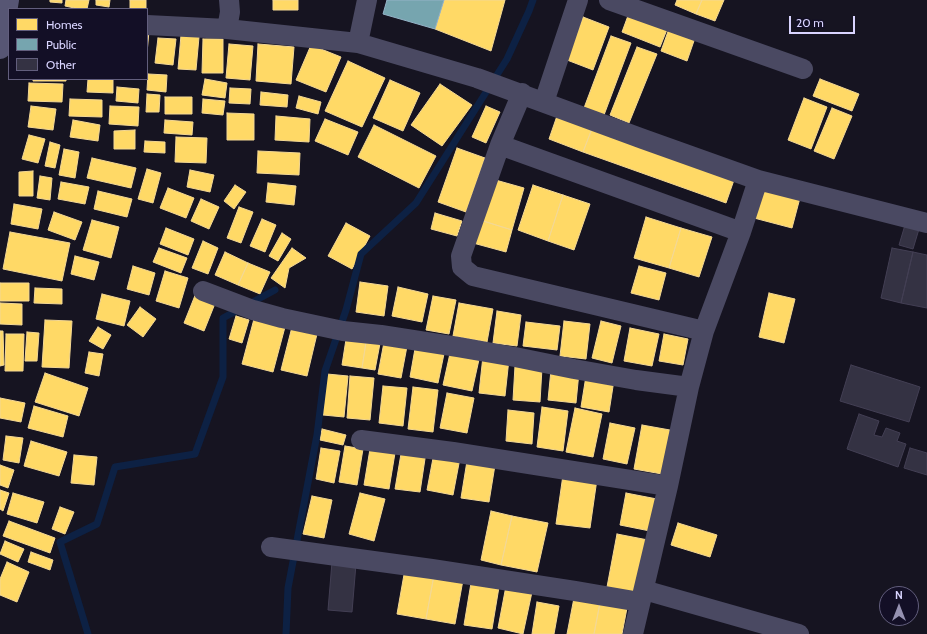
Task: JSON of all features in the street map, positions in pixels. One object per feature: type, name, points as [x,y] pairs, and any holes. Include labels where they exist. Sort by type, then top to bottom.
[{"type":"street","points":[[227,29],[229,0]]},
{"type":"street","points":[[358,43],[367,0]]},
{"type":"street","points":[[544,102],[578,0]]},
{"type":"street","points":[[609,0],[803,69]]},
{"type":"street","points":[[0,48],[7,9]]},
{"type":"street","points":[[148,25],[227,29],[358,43],[477,78],[522,93],[643,140],[758,180],[927,223]]},
{"type":"street","points":[[522,93],[500,145],[461,256],[462,267],[473,276],[704,331]]},
{"type":"street","points":[[500,145],[741,232]]},
{"type":"street","points":[[633,634],[668,486],[689,387],[704,331],[741,232],[758,180]]},
{"type":"street","points":[[203,291],[253,310],[317,326],[458,347],[582,371],[689,387]]},
{"type":"street","points":[[361,440],[453,452],[668,486]]},
{"type":"street","points":[[280,548],[575,591],[642,596],[799,634]]},
{"type":"building: Homes","points":[[50,0],[62,0],[62,3],[50,2]]},
{"type":"building: Homes","points":[[66,0],[89,0],[87,8],[65,6]]},
{"type":"building: Homes","points":[[96,0],[110,0],[109,7],[96,5]]},
{"type":"building: Homes","points":[[130,0],[146,0],[146,8],[130,8]]},
{"type":"building: Homes","points":[[273,0],[298,0],[298,10],[273,10]]},
{"type":"building: Homes","points":[[444,0],[505,0],[491,51],[435,29]]},
{"type":"building: Homes","points":[[677,0],[702,0],[696,14],[675,5]]},
{"type":"building: Homes","points":[[702,0],[724,0],[715,21],[696,14]]},
{"type":"building: Homes","points":[[629,13],[668,27],[660,47],[622,32]]},
{"type":"building: Homes","points":[[583,17],[609,27],[593,70],[567,60]]},
{"type":"building: Homes","points":[[670,26],[696,35],[687,61],[661,51]]},
{"type":"building: Homes","points":[[181,35],[199,37],[196,70],[178,69]]},
{"type":"building: Homes","points":[[611,36],[631,43],[604,115],[584,108]]},
{"type":"building: Homes","points":[[158,38],[176,39],[173,65],[155,63]]},
{"type":"building: Homes","points":[[203,39],[223,39],[223,73],[202,73]]},
{"type":"building: Homes","points":[[229,44],[253,46],[250,80],[226,78]]},
{"type":"building: Homes","points":[[258,44],[294,47],[291,84],[256,81]]},
{"type":"building: Homes","points":[[311,45],[341,57],[326,92],[296,80]]},
{"type":"building: Homes","points":[[637,47],[657,54],[629,123],[610,115]]},
{"type":"building: Homes","points":[[348,61],[385,78],[362,127],[325,111]]},
{"type":"building: Homes","points":[[148,74],[167,75],[166,92],[147,90]]},
{"type":"building: Homes","points":[[205,79],[227,83],[225,98],[202,95]]},
{"type":"building: Homes","points":[[820,79],[859,94],[852,111],[813,96]]},
{"type":"building: Homes","points":[[33,80],[66,80],[66,81]]},
{"type":"building: Homes","points":[[88,80],[113,80],[113,93],[87,92]]},
{"type":"building: Homes","points":[[390,80],[420,93],[403,131],[373,118]]},
{"type":"building: Homes","points":[[29,83],[63,84],[62,102],[28,101]]},
{"type":"building: Homes","points":[[440,84],[472,105],[442,146],[411,125]]},
{"type":"building: Homes","points":[[117,87],[139,89],[138,103],[116,101]]},
{"type":"building: Homes","points":[[230,88],[251,89],[250,104],[229,103]]},
{"type":"building: Homes","points":[[261,92],[288,95],[287,107],[260,105]]},
{"type":"building: Homes","points":[[147,94],[160,95],[159,112],[146,112]]},
{"type":"building: Homes","points":[[299,96],[321,102],[318,114],[296,108]]},
{"type":"building: Homes","points":[[165,97],[192,97],[192,114],[165,114]]},
{"type":"building: Homes","points":[[804,98],[827,107],[811,149],[788,140]]},
{"type":"building: Homes","points":[[70,99],[102,100],[102,117],[69,116]]},
{"type":"building: Homes","points":[[203,99],[225,101],[223,115],[202,113]]},
{"type":"building: Homes","points":[[31,106],[56,109],[53,130],[28,127]]},
{"type":"building: Homes","points":[[110,106],[139,107],[138,126],[109,124]]},
{"type":"building: Homes","points":[[486,106],[500,112],[486,143],[472,137]]},
{"type":"building: Homes","points":[[832,108],[852,116],[834,159],[814,151]]},
{"type":"building: Homes","points":[[227,113],[254,114],[254,140],[227,140]]},
{"type":"building: Homes","points":[[558,113],[593,126],[583,152],[549,139]]},
{"type":"building: Homes","points":[[276,116],[310,119],[309,142],[275,140]]},
{"type":"building: Homes","points":[[325,119],[358,132],[348,155],[315,141]]},
{"type":"building: Homes","points":[[73,120],[100,125],[98,141],[70,137]]},
{"type":"building: Homes","points":[[165,120],[193,122],[192,135],[164,133]]},
{"type":"building: Homes","points":[[374,125],[436,156],[419,188],[358,157]]},
{"type":"building: Homes","points":[[593,126],[735,177],[726,203],[583,152]]},
{"type":"building: Homes","points":[[135,130],[135,149],[114,149],[114,131]]},
{"type":"building: Homes","points":[[29,135],[45,139],[38,163],[22,159]]},
{"type":"building: Homes","points":[[176,137],[207,138],[206,163],[175,162]]},
{"type":"building: Homes","points":[[145,141],[165,142],[165,153],[144,152]]},
{"type":"building: Homes","points":[[50,142],[60,145],[55,168],[45,166]]},
{"type":"building: Homes","points":[[457,148],[485,158],[466,212],[438,202]]},
{"type":"building: Homes","points":[[64,149],[79,152],[75,178],[59,175]]},
{"type":"building: Homes","points":[[258,151],[300,153],[299,175],[257,173]]},
{"type":"building: Homes","points":[[92,158],[136,168],[131,188],[87,178]]},
{"type":"building: Homes","points":[[147,169],[161,173],[153,203],[138,199]]},
{"type":"building: Homes","points":[[190,170],[214,175],[210,192],[187,187]]},
{"type":"building: Homes","points":[[33,171],[33,196],[19,196],[19,172]]},
{"type":"building: Homes","points":[[40,176],[52,178],[50,200],[37,198]]},
{"type":"building: Homes","points":[[492,179],[524,188],[512,230],[480,220]]},
{"type":"building: Homes","points":[[61,182],[89,187],[85,204],[58,199]]},
{"type":"building: Homes","points":[[268,183],[296,186],[294,205],[266,202]]},
{"type":"building: Homes","points":[[763,184],[801,194],[792,228],[754,218]]},
{"type":"building: Homes","points":[[235,185],[246,192],[234,209],[224,201]]},
{"type":"building: Homes","points":[[533,185],[563,195],[548,241],[518,230]]},
{"type":"building: Homes","points":[[168,188],[194,198],[186,218],[160,208]]},
{"type":"building: Homes","points":[[98,191],[132,199],[127,217],[94,209]]},
{"type":"building: Homes","points":[[563,195],[590,204],[574,250],[548,241]]},
{"type":"building: Homes","points":[[201,199],[219,207],[209,229],[191,221]]},
{"type":"building: Homes","points":[[14,204],[42,209],[38,229],[11,224]]},
{"type":"building: Homes","points":[[239,207],[253,212],[241,243],[227,238]]},
{"type":"building: Homes","points":[[54,212],[82,222],[75,240],[48,230]]},
{"type":"building: Homes","points":[[435,213],[462,221],[457,236],[431,229]]},
{"type":"building: Homes","points":[[646,217],[681,228],[669,268],[634,258]]},
{"type":"building: Homes","points":[[262,219],[276,225],[265,252],[250,246]]},
{"type":"building: Homes","points":[[92,220],[119,227],[111,258],[83,250]]},
{"type":"building: Homes","points":[[480,220],[512,230],[506,252],[473,243]]},
{"type":"building: Homes","points":[[346,223],[370,236],[352,269],[328,256]]},
{"type":"building: Homes","points":[[166,228],[194,239],[188,255],[160,244]]},
{"type":"building: Homes","points":[[681,228],[712,237],[699,277],[669,268]]},
{"type":"building: Homes","points":[[10,232],[70,243],[62,281],[3,269]]},
{"type":"building: Homes","points":[[282,233],[291,239],[278,261],[269,256]]},
{"type":"building: Homes","points":[[203,241],[218,248],[208,274],[192,268]]},
{"type":"building: Homes","points":[[159,248],[187,258],[181,273],[153,262]]},
{"type":"building: Homes","points":[[292,248],[306,258],[289,268],[285,288],[271,278]]},
{"type":"building: Homes","points":[[225,252],[248,263],[238,285],[215,275]]},
{"type":"building: Homes","points":[[75,256],[99,262],[94,280],[71,274]]},
{"type":"building: Homes","points":[[248,263],[270,272],[260,294],[238,285]]},
{"type":"building: Homes","points":[[133,266],[155,273],[149,295],[127,289]]},
{"type":"building: Homes","points":[[639,266],[666,273],[659,300],[631,293]]},
{"type":"building: Homes","points":[[165,271],[188,278],[179,308],[156,301]]},
{"type":"building: Homes","points":[[360,282],[388,286],[384,316],[356,312]]},
{"type":"building: Homes","points":[[0,283],[29,283],[29,301],[0,301]]},
{"type":"building: Homes","points":[[398,287],[428,294],[422,322],[392,316]]},
{"type":"building: Homes","points":[[35,288],[62,289],[62,304],[34,303]]},
{"type":"building: Homes","points":[[196,293],[216,301],[204,331],[184,323]]},
{"type":"building: Homes","points":[[769,293],[795,299],[784,343],[759,337]]},
{"type":"building: Homes","points":[[102,294],[130,301],[124,326],[96,319]]},
{"type":"building: Homes","points":[[433,296],[456,300],[449,334],[426,330]]},
{"type":"building: Homes","points":[[0,303],[22,304],[22,325],[0,324]]},
{"type":"building: Homes","points":[[459,303],[493,309],[487,342],[453,336]]},
{"type":"building: Homes","points":[[140,307],[156,319],[143,337],[127,325]]},
{"type":"building: Homes","points":[[497,311],[521,315],[517,346],[493,343]]},
{"type":"building: Homes","points":[[236,316],[249,320],[242,343],[229,339]]},
{"type":"building: Homes","points":[[254,319],[285,327],[273,372],[242,364]]},
{"type":"building: Homes","points":[[45,320],[72,321],[69,368],[42,367]]},
{"type":"building: Homes","points":[[564,321],[590,324],[586,359],[560,356]]},
{"type":"building: Homes","points":[[601,321],[621,326],[612,363],[592,358]]},
{"type":"building: Homes","points":[[526,322],[560,326],[557,350],[523,346]]},
{"type":"building: Homes","points":[[98,327],[111,335],[103,349],[89,341]]},
{"type":"building: Homes","points":[[292,327],[317,334],[307,376],[281,370]]},
{"type":"building: Homes","points":[[630,328],[659,334],[652,366],[624,361]]},
{"type":"building: Homes","points":[[0,331],[3,331],[4,365],[0,366]]},
{"type":"building: Homes","points":[[27,332],[39,333],[37,361],[25,361]]},
{"type":"building: Homes","points":[[347,333],[367,336],[362,368],[342,365]]},
{"type":"building: Homes","points":[[6,334],[24,334],[23,371],[5,371]]},
{"type":"building: Homes","points":[[664,334],[688,339],[683,365],[659,361]]},
{"type":"building: Homes","points":[[367,336],[381,338],[375,370],[362,368]]},
{"type":"building: Homes","points":[[385,337],[408,341],[401,378],[378,374]]},
{"type":"building: Homes","points":[[416,343],[445,349],[438,383],[410,377]]},
{"type":"building: Homes","points":[[451,349],[480,355],[472,391],[443,385]]},
{"type":"building: Homes","points":[[89,352],[103,354],[99,376],[85,373]]},
{"type":"building: Homes","points":[[483,356],[509,359],[505,396],[479,393]]},
{"type":"building: Homes","points":[[515,366],[542,368],[540,402],[513,400]]},
{"type":"building: Homes","points":[[551,370],[579,372],[576,403],[548,400]]},
{"type":"building: Homes","points":[[45,373],[88,388],[79,416],[35,402]]},
{"type":"building: Homes","points":[[327,374],[348,376],[344,417],[323,415]]},
{"type":"building: Homes","points":[[350,376],[374,378],[370,420],[347,418]]},
{"type":"building: Homes","points":[[586,376],[614,380],[609,412],[581,407]]},
{"type":"building: Homes","points":[[383,386],[407,388],[403,426],[379,423]]},
{"type":"building: Homes","points":[[413,387],[438,390],[433,432],[408,429]]},
{"type":"building: Homes","points":[[447,393],[474,398],[467,433],[440,428]]},
{"type":"building: Homes","points":[[0,398],[25,403],[21,422],[0,418]]},
{"type":"building: Homes","points":[[34,406],[68,416],[63,437],[28,428]]},
{"type":"building: Homes","points":[[542,407],[568,411],[563,451],[537,447]]},
{"type":"building: Homes","points":[[575,408],[602,414],[593,457],[566,452]]},
{"type":"building: Homes","points":[[508,410],[534,413],[532,444],[506,441]]},
{"type":"building: Homes","points":[[610,423],[635,428],[627,464],[603,459]]},
{"type":"building: Homes","points":[[642,425],[670,430],[662,474],[634,469]]},
{"type":"building: Homes","points":[[322,429],[346,435],[343,445],[320,440]]},
{"type":"building: Homes","points":[[6,436],[23,438],[19,463],[3,460]]},
{"type":"building: Homes","points":[[31,441],[67,452],[59,476],[24,466]]},
{"type":"building: Homes","points":[[371,443],[396,447],[389,489],[364,485]]},
{"type":"building: Homes","points":[[345,446],[363,449],[357,485],[339,482]]},
{"type":"building: Homes","points":[[321,448],[340,451],[334,483],[316,479]]},
{"type":"building: Homes","points":[[402,448],[426,452],[420,492],[395,489]]},
{"type":"building: Homes","points":[[434,453],[460,458],[453,495],[427,490]]},
{"type":"building: Homes","points":[[74,455],[97,457],[94,485],[71,483]]},
{"type":"building: Homes","points":[[467,461],[495,465],[489,502],[461,498]]},
{"type":"building: Homes","points":[[0,465],[14,470],[8,488],[0,485]]},
{"type":"building: Homes","points":[[563,475],[597,479],[590,528],[556,524]]},
{"type":"building: Homes","points":[[0,490],[9,493],[3,511],[0,509]]},
{"type":"building: Homes","points":[[13,493],[44,502],[37,523],[7,514]]},
{"type":"building: Homes","points":[[360,493],[385,499],[374,541],[349,534]]},
{"type":"building: Homes","points":[[626,493],[657,499],[650,531],[620,525]]},
{"type":"building: Homes","points":[[312,496],[332,500],[324,538],[303,534]]},
{"type":"building: Homes","points":[[60,507],[74,512],[65,534],[52,529]]},
{"type":"building: Homes","points":[[491,511],[512,516],[501,565],[481,560]]},
{"type":"building: Homes","points":[[512,516],[548,523],[537,572],[501,565]]},
{"type":"building: Homes","points":[[9,521],[55,538],[50,553],[3,536]]},
{"type":"building: Homes","points":[[678,523],[717,535],[710,557],[671,545]]},
{"type":"building: Homes","points":[[617,534],[648,540],[637,593],[607,587]]},
{"type":"building: Homes","points":[[5,541],[24,549],[18,562],[0,554]]},
{"type":"building: Homes","points":[[31,552],[53,560],[50,570],[28,562]]},
{"type":"building: Homes","points":[[7,562],[29,572],[17,602],[0,595],[0,579]]},
{"type":"building: Homes","points":[[405,569],[434,575],[426,619],[397,614]]},
{"type":"building: Homes","points":[[434,575],[463,580],[455,624],[426,619]]},
{"type":"building: Homes","points":[[471,583],[499,587],[492,629],[464,625]]},
{"type":"building: Homes","points":[[506,586],[532,592],[523,634],[498,628]]},
{"type":"building: Homes","points":[[574,598],[600,603],[594,634],[567,634]]},
{"type":"building: Homes","points":[[537,602],[559,606],[554,634],[532,634]]},
{"type":"building: Homes","points":[[600,603],[627,608],[622,634],[594,634]]},
{"type":"building: Public","points":[[387,0],[444,0],[435,29],[383,14]]},
{"type":"building: Other","points":[[905,225],[919,229],[913,249],[899,245]]},
{"type":"building: Other","points":[[892,248],[913,252],[901,303],[881,298]]},
{"type":"building: Other","points":[[913,252],[927,255],[927,308],[901,303]]},
{"type":"building: Other","points":[[851,365],[920,387],[909,422],[840,401]]},
{"type":"building: Other","points":[[859,414],[879,421],[874,435],[882,437],[886,428],[900,433],[897,441],[906,444],[898,467],[847,449]]},
{"type":"building: Other","points":[[910,448],[927,453],[927,475],[904,468]]},
{"type":"building: Other","points":[[332,562],[356,564],[352,612],[328,610]]},
{"type":"waterway","points":[[286,634],[288,588],[317,435],[325,371],[346,310],[361,254],[416,203],[507,59],[533,0]]},
{"type":"waterway","points":[[88,634],[60,542],[97,524],[115,467],[195,454],[223,377],[223,318],[275,290]]}]
